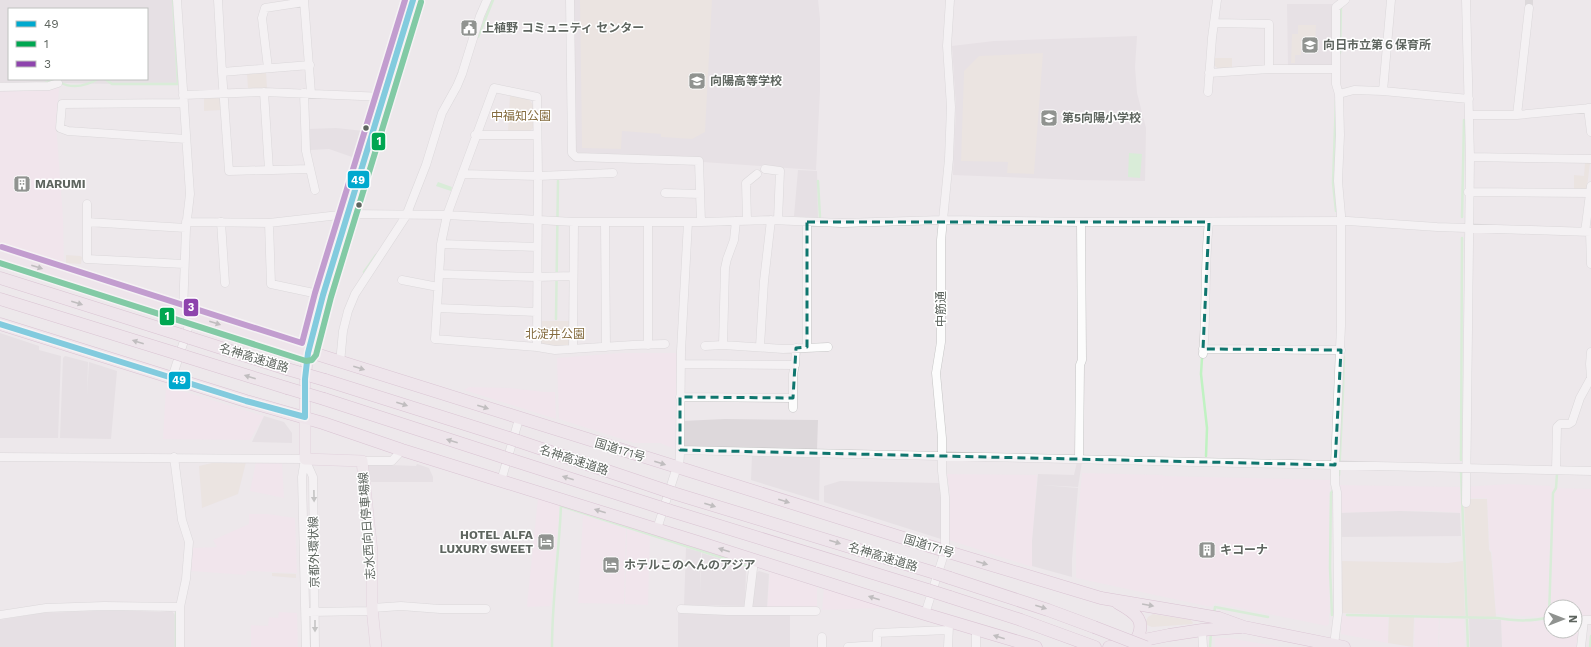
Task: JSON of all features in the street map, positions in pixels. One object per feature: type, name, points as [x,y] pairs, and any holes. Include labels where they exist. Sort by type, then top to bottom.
[{"type":"highway","name":"国道171号","points":[[0,255],[945,552],[1113,600],[1211,625],[1244,627],[1339,646]]},
{"type":"highway","name":"名神高速道路","points":[[0,278],[325,380],[669,491],[935,573],[1048,610],[1140,644]]},
{"type":"highway","name":"名神高速道路","points":[[0,299],[928,590],[1074,638],[1094,647]]},
{"type":"highway","points":[[0,324],[268,408],[305,418],[402,450],[925,614],[949,626],[976,630],[1016,645],[1036,647]]},
{"type":"highway","points":[[1113,600],[1131,610],[1141,622],[1140,644]]},
{"type":"highway","name":"国道171号","points":[[1109,647],[1140,644],[1211,625]]},
{"type":"main road","name":"京都外環状線","points":[[305,459],[305,379],[308,353],[323,295],[414,0]]},
{"type":"main road","name":"志水西向日停車場線","points":[[305,459],[362,461],[372,552],[372,610],[376,647]]},
{"type":"street","points":[[172,378],[188,314],[184,264],[186,225],[190,194],[177,0]]},
{"type":"street","points":[[218,0],[229,171],[310,169]]},
{"type":"street","points":[[340,363],[343,331],[348,311],[355,294],[406,216],[426,165],[442,113],[462,74],[480,16],[487,0]]},
{"type":"street","points":[[570,0],[572,153],[576,156],[699,161],[701,222]]},
{"type":"street","name":"中筋通","points":[[925,614],[945,552],[945,497],[941,456],[942,438],[936,372],[941,342],[941,240],[947,188],[951,107],[947,46],[950,0]]},
{"type":"street","points":[[1208,92],[1216,0]]},
{"type":"street","points":[[1383,91],[1391,0]]},
{"type":"street","points":[[1466,0],[1470,157],[1468,192],[1466,503]]},
{"type":"street","points":[[268,68],[262,18],[265,8],[304,1],[310,65],[307,93],[306,146],[315,190]]},
{"type":"street","points":[[1339,646],[1335,487],[1338,465],[1340,350],[1340,221],[1338,181],[1340,135],[1336,69],[1336,8],[1343,2]]},
{"type":"street","points":[[1517,115],[1529,8]]},
{"type":"street","points":[[1214,23],[1269,24],[1269,69]]},
{"type":"street","points":[[222,72],[310,65]]},
{"type":"street","points":[[1209,73],[1269,69],[1336,69]]},
{"type":"street","points":[[0,87],[49,86],[58,83]]},
{"type":"street","points":[[537,347],[537,97],[494,88],[447,215],[441,244],[435,339],[537,347],[555,350],[666,344]]},
{"type":"street","points":[[1338,91],[1383,91],[1469,99]]},
{"type":"street","points":[[186,139],[68,131],[60,128],[62,104],[183,99],[223,92],[307,93],[385,97]]},
{"type":"street","points":[[264,92],[269,170]]},
{"type":"street","points":[[1469,115],[1517,115],[1589,108],[1591,132]]},
{"type":"street","points":[[476,135],[537,135]]},
{"type":"street","points":[[1470,157],[1591,159]]},
{"type":"street","points":[[760,346],[764,281],[775,220],[780,171],[765,169]]},
{"type":"street","points":[[462,174],[538,176],[613,173]]},
{"type":"street","points":[[747,220],[746,183],[757,174]]},
{"type":"street","points":[[1591,186],[1589,232],[1591,264]]},
{"type":"street","points":[[1468,192],[1590,193]]},
{"type":"street","points":[[665,193],[700,194]]},
{"type":"street","points":[[87,204],[87,259],[184,264]]},
{"type":"street","points":[[87,222],[186,225],[221,222],[269,223],[348,214],[406,216],[447,215],[574,222],[701,222],[747,220],[842,223],[943,220],[1081,222],[1340,221],[1468,228],[1589,232]]},
{"type":"street","points":[[723,345],[725,268],[734,240],[736,221]]},
{"type":"street","points":[[221,222],[225,283]]},
{"type":"street","points":[[573,349],[574,222]]},
{"type":"street","points":[[605,222],[606,347]]},
{"type":"street","points":[[648,222],[648,345]]},
{"type":"street","points":[[657,529],[675,472],[680,461],[680,364],[688,222]]},
{"type":"street","points":[[807,222],[807,347]]},
{"type":"street","points":[[1079,459],[1080,365],[1082,360],[1081,222]]},
{"type":"street","points":[[1209,222],[1203,352],[1340,350]]},
{"type":"street","points":[[269,223],[271,284],[323,295]]},
{"type":"street","points":[[441,244],[537,247]]},
{"type":"street","points":[[439,274],[536,277],[573,276]]},
{"type":"street","points":[[402,280],[438,287]]},
{"type":"street","points":[[437,308],[536,312]]},
{"type":"street","points":[[705,346],[723,345],[796,348],[828,347]]},
{"type":"street","points":[[793,408],[793,374],[796,348]]},
{"type":"street","points":[[1556,470],[1557,428],[1560,424],[1569,424],[1572,422],[1580,398],[1591,378],[1591,352]]},
{"type":"street","points":[[680,364],[795,365]]},
{"type":"street","points":[[680,398],[793,398]]},
{"type":"street","points":[[501,481],[520,419]]},
{"type":"street","points":[[362,461],[392,461],[402,450]]},
{"type":"street","points":[[680,450],[1591,471]]},
{"type":"street","points":[[0,457],[305,459]]},
{"type":"street","points":[[174,458],[182,520],[189,542],[186,579],[180,607],[180,647]]},
{"type":"street","name":"京都外環状線","points":[[305,459],[302,477],[306,647]]},
{"type":"street","name":"京都外環状線","points":[[305,459],[313,477],[315,647]]},
{"type":"street","points":[[748,610],[754,560]]},
{"type":"street","points":[[0,615],[46,608],[104,606],[180,607]]},
{"type":"street","points":[[305,612],[372,610],[400,606],[440,609],[486,609]]},
{"type":"street","points":[[681,609],[783,612],[789,610],[816,610]]},
{"type":"street","points":[[1581,647],[1584,620],[1591,620]]},
{"type":"street","points":[[1202,647],[1211,625]]},
{"type":"street","points":[[848,647],[877,645],[877,633],[949,626],[948,647]]},
{"type":"street","points":[[976,630],[976,647]]},
{"type":"street","points":[[822,637],[822,647]]},
{"type":"highlighted area","points":[[807,222],[1209,222],[1203,349],[1341,350],[1335,465],[680,450],[680,397],[793,398],[796,348],[807,347]]},
{"type":"shaded area","points":[[0,0],[173,0],[178,85],[0,82]]},
{"type":"shaded area","name":"向陽高等学校","points":[[572,0],[818,0],[820,19],[820,90],[816,170],[703,162],[702,159],[578,153],[576,151]]},
{"type":"shaded area","name":"向日市立第６保育所","points":[[1287,4],[1332,4],[1332,66],[1288,65]]},
{"type":"shaded area","name":"第5向陽小学校","points":[[1137,36],[1135,67],[1137,93],[1146,128],[1145,181],[953,175],[956,108],[952,46],[994,41]]},
{"type":"shaded area","points":[[58,85],[59,90],[56,122],[63,218],[64,266],[0,247],[0,88]]},
{"type":"shaded area","points":[[336,128],[364,131],[355,158],[329,149],[310,150],[308,129]]},
{"type":"shaded area","points":[[1129,153],[1142,154],[1140,178],[1128,177]]},
{"type":"shaded area","points":[[798,170],[817,171],[818,218],[794,216]]},
{"type":"shaded area","points":[[438,182],[452,187],[451,191],[436,186]]},
{"type":"shaded area","points":[[0,333],[39,346],[39,350],[61,356],[58,438],[0,438]]},
{"type":"shaded area","points":[[619,353],[677,353],[677,450],[660,443],[634,443],[559,419],[557,358]]},
{"type":"shaded area","points":[[65,356],[88,362],[87,395],[89,362],[117,371],[111,439],[60,438],[63,358]]},
{"type":"shaded area","points":[[166,386],[264,416],[250,440],[163,439]]},
{"type":"shaded area","points":[[469,387],[510,388],[555,392],[556,419],[464,390]]},
{"type":"shaded area","points":[[264,416],[284,422],[292,433],[292,443],[252,442]]},
{"type":"shaded area","points":[[725,419],[818,420],[817,450],[682,447],[682,421]]},
{"type":"shaded area","points":[[752,456],[820,457],[819,501],[751,480]]},
{"type":"shaded area","points":[[256,462],[282,463],[284,498],[250,491]]},
{"type":"shaded area","points":[[1077,462],[1082,462],[1078,487],[1041,485],[1078,488],[1072,559],[1072,577],[1032,566],[1032,541],[1038,474],[1074,475]]},
{"type":"shaded area","points":[[366,464],[416,466],[417,464],[429,468],[433,477],[433,482],[368,482]]},
{"type":"shaded area","points":[[1082,473],[1163,475],[1160,564],[1163,476],[1330,480],[1329,624],[1327,626],[1215,603],[1211,607],[1076,578],[1076,534]]},
{"type":"shaded area","points":[[947,474],[1037,475],[1032,567],[949,540],[950,494]]},
{"type":"shaded area","points":[[840,481],[939,483],[941,495],[941,539],[824,502],[824,486]]},
{"type":"shaded area","points":[[1509,484],[1551,486],[1551,488],[1591,489],[1591,616],[1583,617],[1583,599],[1543,599],[1543,617],[1496,614],[1487,498],[1462,498],[1461,513],[1431,511],[1339,513],[1338,485],[1462,487]]},
{"type":"shaded area","points":[[538,498],[559,505],[551,606],[528,607],[527,605]]},
{"type":"shaded area","points":[[1400,511],[1460,513],[1461,536],[1339,537],[1339,513]]},
{"type":"shaded area","points":[[249,514],[268,514],[295,518],[297,573],[247,571],[246,575],[191,571],[193,548],[217,547],[213,540],[249,524]]},
{"type":"shaded area","points":[[583,515],[626,529],[624,604],[578,603]]},
{"type":"shaded area","points":[[627,529],[650,536],[648,605],[625,604]]},
{"type":"shaded area","points":[[686,548],[701,552],[700,594],[702,553],[746,567],[745,606],[684,605]]},
{"type":"shaded area","points":[[759,571],[769,574],[767,608],[752,607],[756,573]]},
{"type":"shaded area","points":[[770,572],[817,587],[817,609],[767,608]]},
{"type":"shaded area","points":[[824,588],[881,605],[879,608],[822,610]]},
{"type":"shaded area","points":[[119,610],[160,612],[172,611],[175,615],[175,647],[0,647],[0,620],[41,613]]},
{"type":"shaded area","points":[[279,612],[297,613],[298,647],[251,647],[251,625],[268,626],[269,617],[278,618]]},
{"type":"shaded area","points":[[678,612],[790,615],[790,647],[678,647]]},
{"type":"shaded area","points":[[1341,616],[1388,617],[1388,643],[1341,634]]},
{"type":"shaded area","points":[[1415,617],[1439,618],[1438,647],[1414,647]]},
{"type":"shaded area","points":[[1440,617],[1464,618],[1465,647],[1439,647]]},
{"type":"shaded area","points":[[1469,618],[1501,620],[1502,647],[1470,647]]},
{"type":"shaded area","points":[[1501,620],[1515,622],[1543,621],[1543,639],[1579,639],[1578,647],[1502,647]]},
{"type":"shaded area","points":[[1215,638],[1229,638],[1280,647],[1215,647]]},
{"type":"green space","points":[[580,0],[712,0],[705,132],[692,139],[661,137],[661,134],[622,131],[621,149],[582,148]]},
{"type":"green space","points":[[1298,25],[1316,25],[1315,48],[1305,48],[1305,50],[1301,50],[1301,55],[1295,55],[1295,63],[1291,63],[1292,34],[1298,34]]},
{"type":"green space","points":[[1043,53],[1034,174],[1007,173],[1008,162],[961,161],[964,71],[979,56]]},
{"type":"green space","points":[[1213,58],[1232,58],[1232,68],[1217,68],[1213,64]]},
{"type":"green space","points":[[266,72],[267,88],[248,88],[247,74]]},
{"type":"green space","name":"中福知公園","points":[[510,95],[528,98],[533,105],[533,128],[529,132],[508,132]]},
{"type":"green space","points":[[218,97],[222,101],[222,110],[204,111],[204,98]]},
{"type":"green space","points":[[1585,163],[1590,163],[1587,187],[1586,189],[1574,190],[1574,175],[1584,176]]},
{"type":"green space","points":[[66,255],[82,257],[81,264],[66,263]]},
{"type":"green space","name":"北淀井公園","points":[[540,321],[570,321],[570,347],[544,347],[540,342]]},
{"type":"green space","points":[[213,461],[246,462],[238,494],[202,508],[199,466],[212,463]]},
{"type":"green space","points":[[1464,499],[1487,499],[1489,550],[1491,553],[1496,617],[1468,617]]},
{"type":"green space","points":[[1340,561],[1448,563],[1463,561],[1465,616],[1341,613]]},
{"type":"green space","points":[[272,573],[296,574],[296,578],[272,576]]},
{"type":"green space","points":[[1153,614],[1191,620],[1193,623],[1152,627],[1147,625],[1146,621],[1148,617]]},
{"type":"green space","points":[[1389,616],[1414,617],[1413,647],[1388,643]]},
{"type":"waterway","points":[[106,80],[112,84],[178,84],[173,0]]},
{"type":"waterway","points":[[478,37],[493,0]]},
{"type":"waterway","points":[[1340,53],[1341,6]]},
{"type":"waterway","points":[[45,83],[52,80]]},
{"type":"waterway","points":[[59,82],[79,86],[96,80]]},
{"type":"waterway","points":[[1336,100],[1333,183],[1336,211]]},
{"type":"waterway","points":[[1462,217],[1464,120]]},
{"type":"waterway","points":[[556,319],[558,181]]},
{"type":"waterway","points":[[818,181],[820,217]]},
{"type":"waterway","points":[[1461,460],[1462,238]]},
{"type":"waterway","points":[[364,272],[376,255]]},
{"type":"waterway","points":[[1339,475],[1344,357]]},
{"type":"waterway","points":[[1202,358],[1201,374],[1207,428],[1206,456]]},
{"type":"waterway","points":[[1461,472],[1468,647]]},
{"type":"waterway","points":[[1347,615],[1497,618],[1510,620],[1536,620],[1549,617],[1553,493],[1556,488],[1557,474]]},
{"type":"waterway","points":[[1332,615],[1330,568],[1331,493],[1334,489]]},
{"type":"waterway","points":[[552,647],[553,612],[561,506],[745,565]]},
{"type":"waterway","points":[[1214,614],[1215,607],[1268,617]]},
{"type":"waterway","points":[[176,613],[176,647]]},
{"type":"waterway","points":[[1210,647],[1211,633]]},
{"type":"waterway","points":[[1590,647],[1591,636]]},
{"type":"tunnel","points":[[1529,0],[1529,8]]},
{"type":"transit line","name":"3","points":[[2,247],[302,343],[315,293],[405,0]]},
{"type":"transit line","name":"49","points":[[0,324],[246,401],[305,417],[305,379],[308,353],[323,295],[413,0]]},
{"type":"transit line","name":"1","points":[[0,263],[306,361],[312,360],[316,355],[331,297],[421,2]]},
{"type":"place","name":"上植野 コミュニティ センター","points":[[469,28]]},
{"type":"place","name":"向日市立第６保育所","points":[[1310,45]]},
{"type":"place","name":"向陽高等学校","points":[[697,81]]},
{"type":"place","name":"第5向陽小学校","points":[[1049,118]]},
{"type":"place","name":"MARUMI","points":[[22,184]]},
{"type":"place","name":"HOTEL ALFA LUXURY SWEET","points":[[546,542]]},
{"type":"place","name":"キコーナ","points":[[1207,550]]},
{"type":"place","name":"ホテルこのへんのアジア","points":[[611,565]]}]
